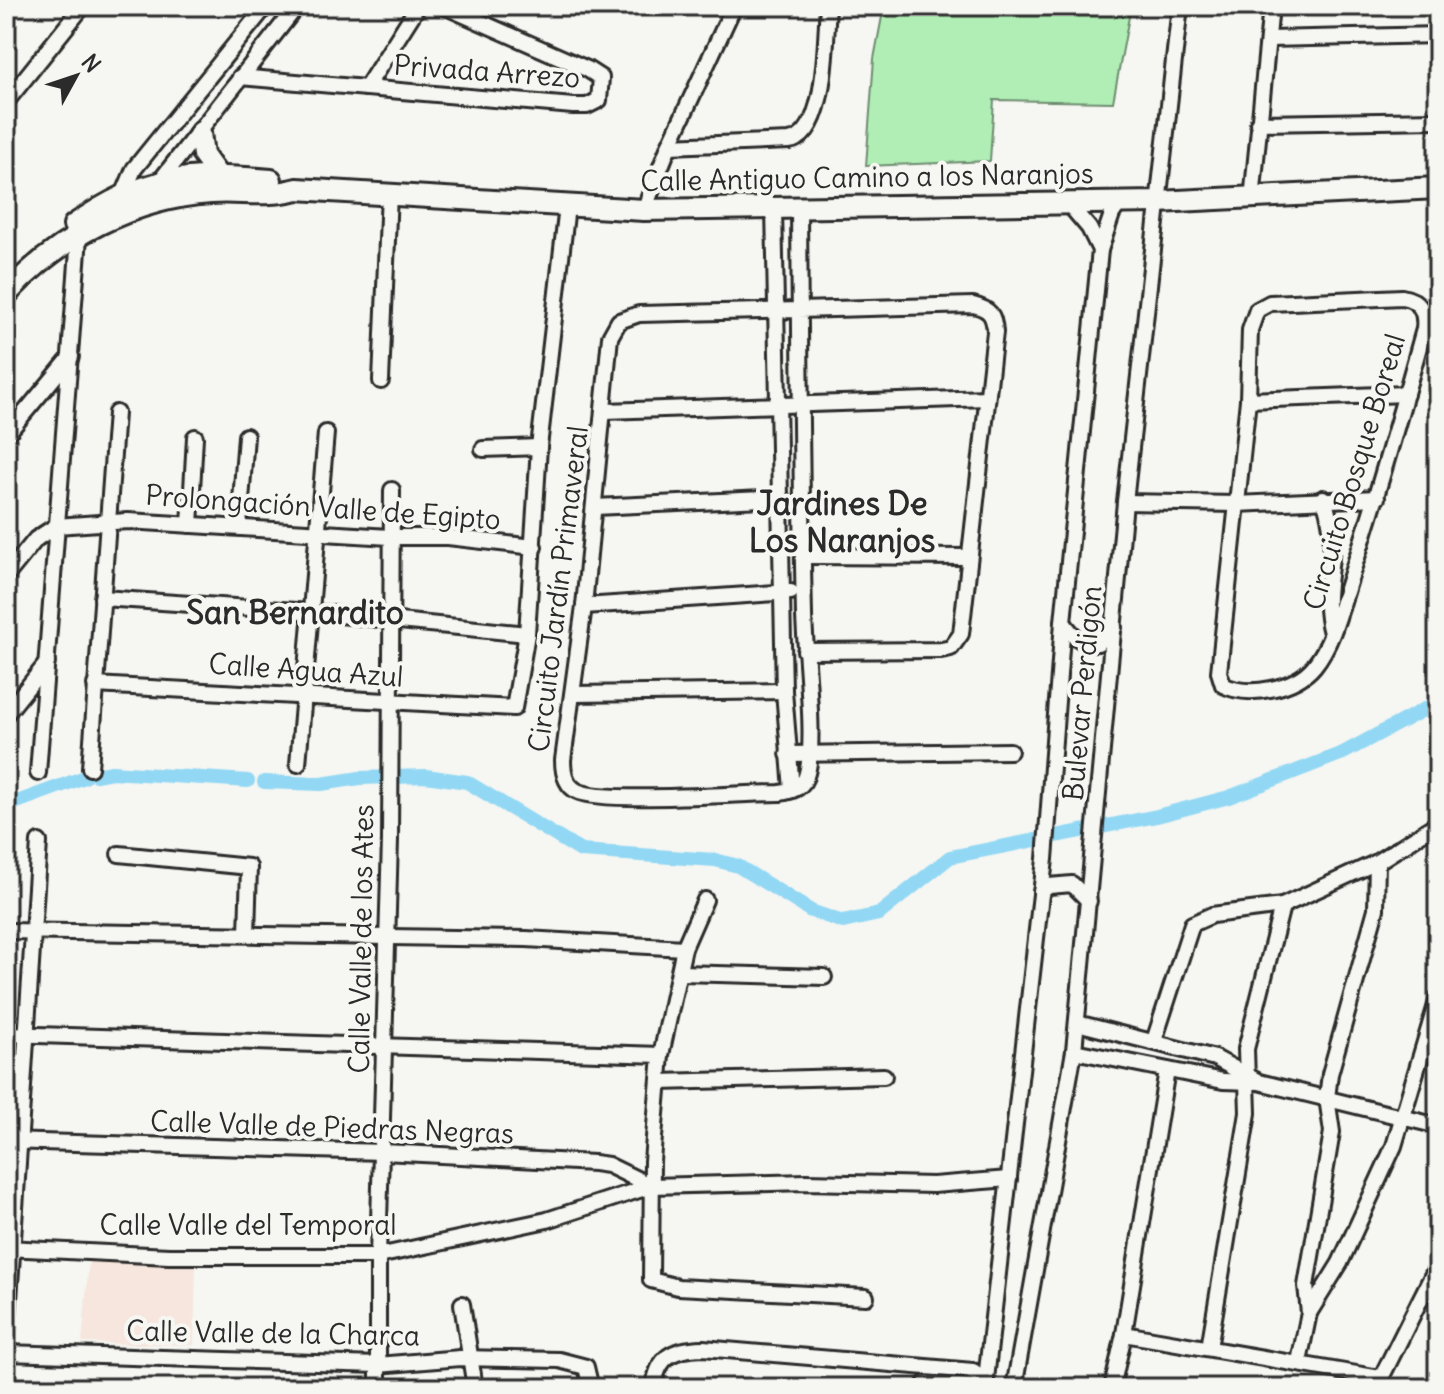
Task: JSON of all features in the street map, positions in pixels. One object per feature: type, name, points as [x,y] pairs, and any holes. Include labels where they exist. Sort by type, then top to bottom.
[{"type":"street","points":[[6,102],[83,6]]},
{"type":"street","points":[[6,295],[41,263],[121,205],[134,169],[266,6]]},
{"type":"street","points":[[147,205],[159,180],[200,133],[297,6]]},
{"type":"street","name":"Privada Arrezo","points":[[366,88],[418,6]]},
{"type":"street","name":"Privada Arrezo","points":[[240,77],[573,106],[587,106],[599,100],[601,78],[587,69],[444,6]]},
{"type":"street","points":[[644,210],[669,146],[734,6]]},
{"type":"street","points":[[669,146],[789,141],[806,134],[812,125],[820,92],[828,6]]},
{"type":"street","name":"Bulevar Perdigón","points":[[1015,1385],[1074,1051],[1125,502],[1180,6]]},
{"type":"street","points":[[1252,200],[1271,6]]},
{"type":"street","points":[[1269,39],[1438,35]]},
{"type":"street","points":[[1258,123],[1438,120]]},
{"type":"street","points":[[200,133],[203,155],[218,176]]},
{"type":"street","name":"Calle Antiguo Camino a los Naranjos","points":[[121,205],[159,180],[218,176],[282,182],[297,189]]},
{"type":"street","name":"Calle Antiguo Camino a los Naranjos","points":[[121,205],[147,205],[198,194],[283,193],[297,189],[644,210],[1252,200],[1438,188]]},
{"type":"street","points":[[381,381],[389,193]]},
{"type":"street","points":[[1067,202],[1089,228],[1100,250]]},
{"type":"street","points":[[986,1384],[1045,859],[1063,622],[1100,250],[1112,214],[1120,202]]},
{"type":"street","points":[[6,277],[77,223],[121,205]]},
{"type":"street","points":[[102,598],[311,612],[389,623],[527,634],[539,447],[567,206]]},
{"type":"street","points":[[797,788],[809,754],[798,405],[799,207]]},
{"type":"street","points":[[774,208],[784,691],[788,754],[797,788]]},
{"type":"street","points":[[38,773],[79,237]]},
{"type":"street","name":"Circuito Bosque Boreal","points":[[1402,297],[1415,301],[1425,319],[1377,498],[1331,633],[1318,660],[1300,678],[1258,692],[1245,693],[1223,685],[1220,659],[1248,400],[1252,318],[1262,305],[1290,300],[1402,297]]},
{"type":"street","points":[[775,310],[973,305],[986,308],[993,314],[995,332],[961,634],[951,648],[805,651]]},
{"type":"street","name":"Circuito Jardín Primaveral","points":[[775,310],[639,314],[619,321],[610,337],[595,507],[563,760],[566,780],[574,790],[603,796],[797,788]]},
{"type":"street","points":[[6,435],[71,357]]},
{"type":"street","points":[[1248,400],[1406,394]]},
{"type":"street","points":[[605,411],[987,398]]},
{"type":"street","points":[[90,768],[116,413]]},
{"type":"street","points":[[298,764],[326,433]]},
{"type":"street","points":[[239,527],[246,436]]},
{"type":"street","points":[[190,525],[195,437]]},
{"type":"street","points":[[483,449],[539,447]]},
{"type":"street","name":"Calle Valle de los Ates","points":[[378,1388],[392,490]]},
{"type":"street","points":[[595,507],[782,498]]},
{"type":"street","points":[[1323,498],[1335,538],[1325,604],[1331,633]]},
{"type":"street","points":[[1125,502],[1236,504],[1377,498]]},
{"type":"street","name":"Prolongación Valle de Egipto","points":[[56,526],[110,522],[239,527],[390,537],[448,537],[534,547]]},
{"type":"street","points":[[6,576],[36,539],[56,526]]},
{"type":"street","points":[[804,556],[968,557]]},
{"type":"street","points":[[584,606],[804,592]]},
{"type":"street","points":[[1063,622],[1073,637],[1087,644],[1098,643],[1114,628]]},
{"type":"street","name":"Calle Agua Azul","points":[[95,685],[303,694],[514,708],[527,634]]},
{"type":"street","points":[[6,714],[47,663]]},
{"type":"street","points":[[573,694],[784,691]]},
{"type":"street","points":[[788,754],[1010,751]]},
{"type":"street","points":[[1154,1041],[1192,924],[1212,915],[1282,906],[1377,862],[1438,823]]},
{"type":"street","points":[[6,1346],[8,1248],[22,1141],[39,842]]},
{"type":"street","points":[[119,854],[249,867],[247,934]]},
{"type":"street","points":[[1299,1362],[1309,1313],[1306,1286],[1332,1132],[1327,1098],[1333,1059],[1376,909],[1377,862]]},
{"type":"street","points":[[1041,892],[1049,886],[1072,884],[1089,901]]},
{"type":"street","points":[[705,900],[684,948],[661,1055],[651,1186],[651,1280],[664,1286],[866,1297]]},
{"type":"street","points":[[1209,1348],[1245,1135],[1250,1079],[1246,1049],[1282,906]]},
{"type":"street","points":[[6,931],[526,939],[684,948]]},
{"type":"street","points":[[680,973],[824,977]]},
{"type":"street","points":[[1309,1313],[1340,1263],[1405,1119],[1438,998]]},
{"type":"street","points":[[1077,1023],[1215,1058],[1250,1079]]},
{"type":"street","points":[[6,1034],[661,1055]]},
{"type":"street","points":[[1074,1051],[1167,1070],[1250,1079],[1438,1126]]},
{"type":"street","points":[[1112,1388],[1124,1334],[1167,1070]]},
{"type":"street","points":[[659,1082],[884,1076]]},
{"type":"street","name":"Calle Valle de Piedras Negras","points":[[6,1141],[383,1152],[594,1163],[608,1165],[651,1186]]},
{"type":"street","name":"Calle Valle del Temporal","points":[[8,1248],[169,1256],[378,1256],[547,1220],[651,1186],[807,1182],[933,1185],[1009,1179]]},
{"type":"street","points":[[1124,1334],[1299,1362],[1378,1383],[1438,1264]]},
{"type":"street","points":[[462,1304],[475,1388]]},
{"type":"street","points":[[654,1388],[658,1364],[668,1354],[684,1349],[973,1371],[986,1384]]},
{"type":"street","name":"Calle Valle de la Charca","points":[[6,1353],[378,1365],[471,1359],[559,1360],[586,1367],[591,1388]]},
{"type":"street","points":[[926,1366],[924,1386],[976,1387],[986,1384]]},
{"type":"shaded area","points":[[196,1260],[194,1345],[82,1343],[89,1261]]},
{"type":"green space","points":[[884,6],[1131,6],[1113,102],[994,100],[990,161],[866,166],[874,59]]},
{"type":"waterway","points":[[264,782],[321,784],[360,778],[426,776],[467,782],[581,851],[715,860],[738,866],[811,911],[843,922],[879,914],[950,857],[1157,816],[1229,797],[1343,753],[1438,702]]},
{"type":"waterway","points":[[96,775],[112,772],[248,781]]},
{"type":"waterway","points":[[6,806],[85,777]]},
{"type":"district","name":"Jardines De Los Naranjos","points":[[842,522]]},
{"type":"district","name":"San Bernardito","points":[[295,612]]}]
